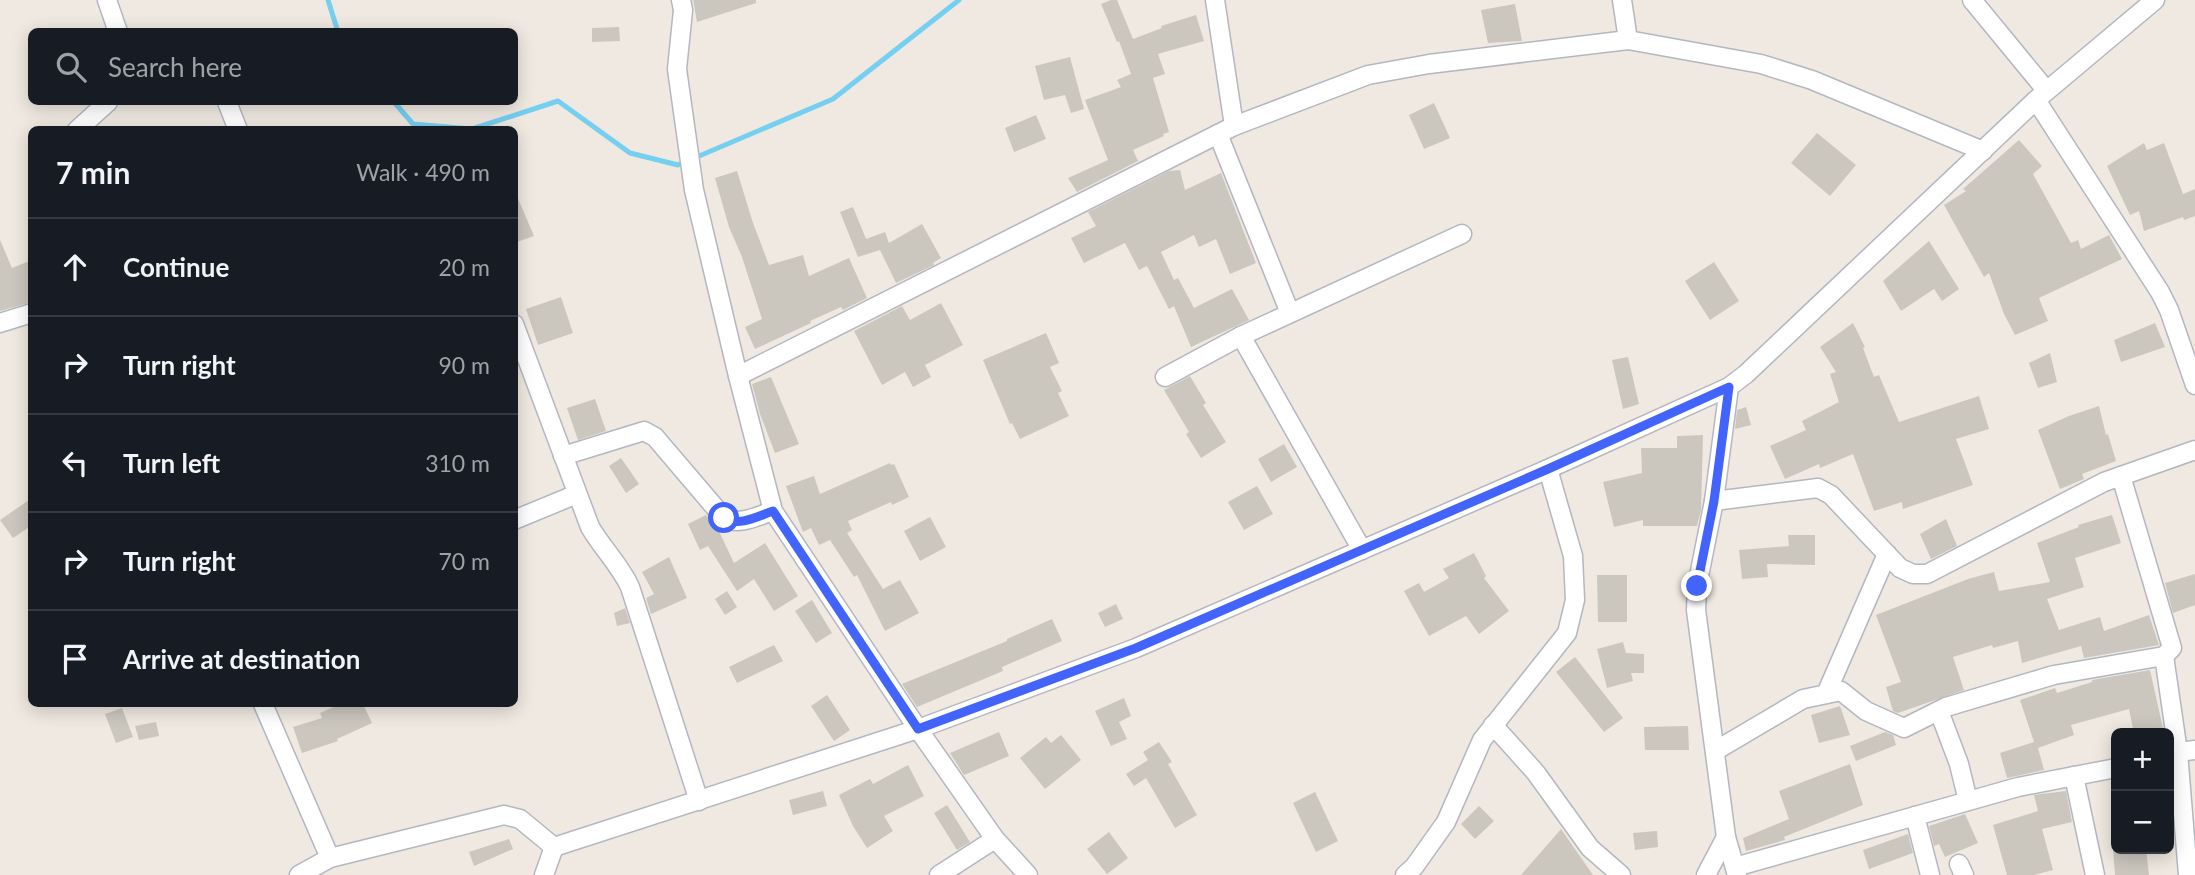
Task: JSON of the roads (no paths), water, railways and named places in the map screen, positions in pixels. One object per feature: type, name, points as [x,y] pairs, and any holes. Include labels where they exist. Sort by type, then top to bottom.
[{"type":"street","points":[[107,0],[117,28]]},
{"type":"street","points":[[681,0],[683,9],[677,69],[694,190],[773,511],[918,729],[995,839],[1028,875]]},
{"type":"street","points":[[1215,0],[1226,130],[1290,313]]},
{"type":"street","points":[[1622,0],[1628,40]]},
{"type":"street","points":[[1972,0],[2041,95],[2160,292],[2195,385]]},
{"type":"street","points":[[554,847],[918,729],[1136,648],[1548,469],[1729,387],[1756,365],[2041,95],[2155,0]]},
{"type":"street","points":[[738,376],[1226,130],[1368,75],[1429,64],[1628,40],[1761,64],[1812,80],[1983,151]]},
{"type":"street","points":[[81,126],[105,105]]},
{"type":"street","points":[[228,105],[236,126]]},
{"type":"street","points":[[1165,377],[1241,336],[1462,234]]},
{"type":"street","points":[[0,323],[28,314]]},
{"type":"street","points":[[518,335],[590,527],[598,542],[624,574],[630,587],[699,801]]},
{"type":"street","points":[[1241,336],[1362,550]]},
{"type":"street","points":[[1729,387],[1714,501],[1697,586],[1696,610],[1726,837],[1736,871],[2018,787],[2111,769]]},
{"type":"street","points":[[563,456],[644,431],[656,437],[724,518],[740,522],[773,511]]},
{"type":"street","points":[[1714,501],[1818,488],[1831,495],[1900,568],[1913,575],[1927,573],[2104,482],[2195,450]]},
{"type":"street","points":[[1405,875],[1414,867],[1446,822],[1482,740],[1567,633],[1575,600],[1573,556],[1548,469]]},
{"type":"street","points":[[1715,751],[1803,699],[1826,694],[1841,691],[1866,711],[1904,728],[1946,707],[2054,675],[2164,656],[2172,648],[2121,476]]},
{"type":"street","points":[[518,518],[577,494]]},
{"type":"street","points":[[1826,694],[1887,554]]},
{"type":"street","points":[[2164,656],[2181,752],[2188,875]]},
{"type":"street","points":[[264,707],[330,858]]},
{"type":"street","points":[[1939,711],[1959,764],[1968,801]]},
{"type":"street","points":[[1493,725],[1536,773],[1590,848],[1621,875]]},
{"type":"street","points":[[2074,776],[2095,875]]},
{"type":"street","points":[[299,875],[330,858],[505,815],[520,819],[554,847]]},
{"type":"street","points":[[1915,816],[1930,875]]},
{"type":"street","points":[[1706,875],[1726,837]]},
{"type":"street","points":[[939,875],[995,839]]},
{"type":"street","points":[[544,875],[554,847]]},
{"type":"waterway","points":[[328,0],[337,28]]},
{"type":"waterway","points":[[481,126],[558,101],[630,153],[678,165],[833,99],[959,0]]},
{"type":"waterway","points":[[397,105],[413,124],[437,126]]}]
